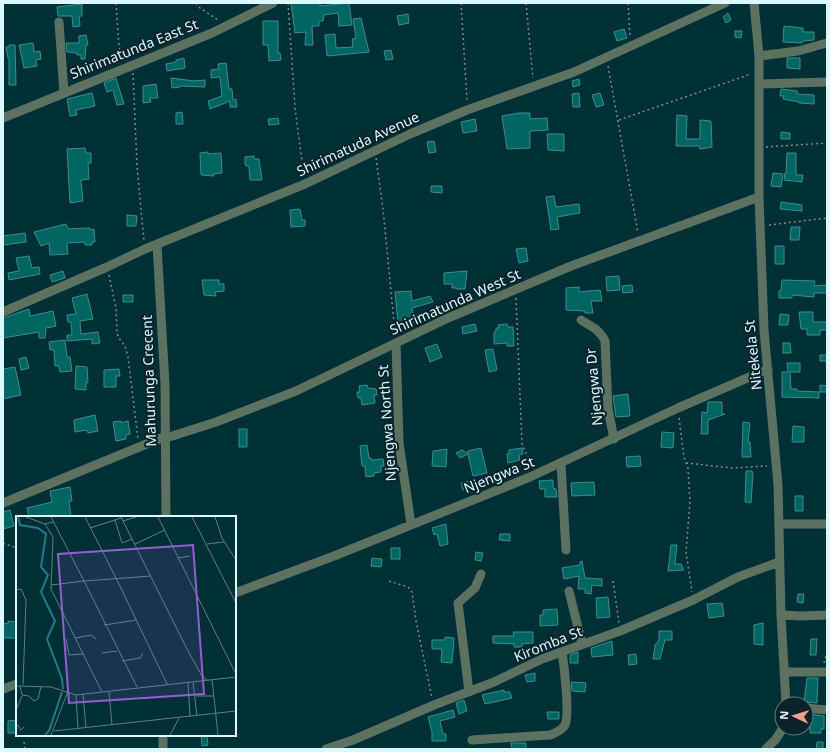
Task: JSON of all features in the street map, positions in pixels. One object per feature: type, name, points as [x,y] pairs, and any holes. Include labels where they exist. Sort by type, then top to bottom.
[{"type":"street","name":"Shirimatunda East St","points":[[3,118],[226,26],[274,3]]},
{"type":"street","name":"Shirimatuda Avenue","points":[[3,312],[108,267],[145,249],[306,184],[467,110],[574,72],[607,58],[725,3]]},
{"type":"street","name":"Nitekela St","points":[[754,3],[759,56],[758,147],[764,330],[781,524],[779,562],[786,696]]},
{"type":"street","points":[[59,22],[64,93]]},
{"type":"street","points":[[759,56],[798,51],[827,43]]},
{"type":"street","points":[[759,84],[827,82]]},
{"type":"street","name":"Shirimatunda West St","points":[[3,503],[166,437],[216,422],[296,391],[448,318],[571,266],[759,197]]},
{"type":"street","name":"Mahurunga Crecent","points":[[157,245],[163,347],[166,437],[166,516]]},
{"type":"street","name":"Njengwa Dr","points":[[582,320],[597,329],[602,334],[605,341],[608,409],[614,439]]},
{"type":"street","name":"Njengwa North St","points":[[396,344],[399,443],[411,524]]},
{"type":"street","name":"Njengwa St","points":[[236,593],[334,556],[536,475],[678,408],[768,369]]},
{"type":"street","points":[[561,464],[566,550]]},
{"type":"street","points":[[781,524],[827,524]]},
{"type":"street","name":"Kiromba St","points":[[326,749],[402,720],[434,705],[562,652],[620,631],[693,600],[738,577],[779,562]]},
{"type":"street","points":[[468,692],[458,603],[475,588],[481,574]]},
{"type":"street","points":[[569,591],[582,644]]},
{"type":"street","points":[[781,615],[827,615]]},
{"type":"street","points":[[472,740],[550,735],[560,732],[566,724],[566,693],[562,652]]},
{"type":"street","points":[[784,672],[824,672]]},
{"type":"street","points":[[3,689],[16,684]]},
{"type":"street","points":[[814,709],[827,710]]},
{"type":"street","points":[[163,736],[163,749]]},
{"type":"street","points":[[766,749],[778,736]]},
{"type":"path","points":[[116,3],[119,47],[128,66],[145,249]]},
{"type":"path","points":[[196,3],[200,8],[226,26]]},
{"type":"path","points":[[288,3],[295,108],[306,184]]},
{"type":"path","points":[[461,3],[467,110]]},
{"type":"path","points":[[526,3],[534,86]]},
{"type":"path","points":[[628,3],[630,47]]},
{"type":"path","points":[[607,58],[639,241]]},
{"type":"path","points":[[618,121],[759,72]]},
{"type":"path","points":[[758,147],[827,143]]},
{"type":"path","points":[[375,151],[383,209],[396,344]]},
{"type":"path","points":[[760,226],[827,218]]},
{"type":"path","points":[[108,267],[116,308],[118,338],[126,346],[128,357],[139,448]]},
{"type":"path","points":[[516,290],[521,386],[522,444],[536,475]]},
{"type":"path","points":[[678,408],[690,501],[687,563],[693,600]]},
{"type":"path","points":[[686,463],[732,468],[777,466]]},
{"type":"path","points":[[3,544],[16,548]]},
{"type":"path","points":[[389,581],[408,587],[412,592],[416,621],[434,705]]},
{"type":"path","points":[[613,581],[620,631]]},
{"type":"path","points":[[824,672],[827,652]]},
{"type":"path","points":[[24,742],[25,749]]},
{"type":"building","points":[[291,3],[320,3],[320,6],[349,3],[352,25],[339,26],[338,13],[324,15],[323,21],[319,21],[319,26],[312,26],[313,45],[305,45],[306,32],[295,33]]},
{"type":"building","points":[[82,4],[82,16],[79,16],[80,26],[73,27],[72,16],[58,16],[57,7]]},
{"type":"building","points":[[728,13],[731,20],[726,23],[723,17]]},
{"type":"building","points":[[408,14],[409,23],[399,25],[397,16]]},
{"type":"building","points":[[361,18],[369,52],[327,56],[325,35],[335,34],[336,48],[353,47],[352,39],[356,38],[353,19]]},
{"type":"building","points":[[263,21],[278,21],[278,53],[280,53],[281,60],[269,61],[268,45],[263,45]]},
{"type":"building","points":[[784,26],[803,28],[803,32],[814,32],[814,40],[803,41],[802,43],[783,42]]},
{"type":"building","points":[[624,29],[627,38],[617,41],[614,32]]},
{"type":"building","points":[[735,31],[742,31],[741,38],[735,37]]},
{"type":"building","points":[[86,35],[88,45],[86,45],[85,59],[81,59],[81,55],[77,55],[77,53],[67,52],[66,43],[79,43],[79,36]]},
{"type":"building","points":[[33,43],[34,52],[40,51],[41,59],[36,60],[37,66],[24,68],[19,45]]},
{"type":"building","points":[[9,45],[15,45],[16,85],[9,85],[9,57],[8,58],[6,47],[9,47]]},
{"type":"building","points":[[391,50],[393,59],[386,60],[384,51]]},
{"type":"building","points":[[184,58],[185,68],[167,71],[166,64],[176,62],[176,60]]},
{"type":"building","points":[[787,58],[800,58],[800,69],[787,68]]},
{"type":"building","points":[[226,63],[229,89],[232,89],[233,100],[236,99],[237,107],[230,107],[230,101],[210,109],[208,101],[222,96],[220,77],[211,78],[211,70],[219,69],[218,64]]},
{"type":"building","points":[[116,78],[124,104],[117,105],[113,90],[107,92],[104,83]]},
{"type":"building","points":[[171,78],[194,81],[205,80],[205,87],[180,86],[172,88]]},
{"type":"building","points":[[579,79],[580,85],[573,87],[572,81]]},
{"type":"building","points":[[156,84],[158,98],[150,98],[151,102],[143,103],[143,86]]},
{"type":"building","points":[[781,89],[797,91],[797,94],[814,95],[814,104],[799,103],[783,99],[784,96],[780,96]]},
{"type":"building","points":[[92,93],[95,106],[76,110],[77,115],[70,116],[67,99]]},
{"type":"building","points":[[579,93],[580,107],[573,107],[572,94]]},
{"type":"building","points":[[600,93],[604,105],[596,107],[592,95]]},
{"type":"building","points":[[182,112],[183,124],[176,124],[176,113]]},
{"type":"building","points":[[530,113],[530,119],[547,118],[548,130],[530,131],[530,148],[507,149],[502,116]]},
{"type":"building","points":[[677,115],[687,116],[686,139],[700,139],[700,120],[711,121],[712,147],[700,149],[699,146],[676,146]]},
{"type":"building","points":[[278,118],[279,124],[269,125],[268,119]]},
{"type":"building","points":[[475,119],[477,131],[463,133],[461,122]]},
{"type":"building","points":[[781,132],[790,133],[790,139],[781,139]]},
{"type":"building","points":[[547,134],[564,134],[564,151],[548,150]]},
{"type":"building","points":[[434,141],[436,152],[429,153],[427,142]]},
{"type":"building","points":[[85,148],[86,153],[91,153],[91,163],[88,163],[89,179],[81,180],[83,201],[70,203],[67,149]]},
{"type":"building","points":[[208,152],[208,154],[221,153],[222,173],[213,174],[214,176],[201,175],[200,153]]},
{"type":"building","points":[[787,153],[796,153],[796,175],[803,175],[802,182],[784,180],[785,173],[786,174]]},
{"type":"building","points":[[254,156],[254,159],[259,159],[262,180],[250,180],[249,167],[245,165],[245,157]]},
{"type":"building","points":[[773,173],[783,174],[781,187],[771,186]]},
{"type":"building","points":[[431,186],[442,186],[442,193],[431,192]]},
{"type":"building","points":[[554,196],[556,207],[579,204],[580,213],[557,217],[559,229],[551,230],[546,197]]},
{"type":"building","points":[[781,202],[802,205],[802,211],[780,209]]},
{"type":"building","points":[[300,209],[302,220],[305,220],[305,226],[291,227],[290,210]]},
{"type":"building","points":[[127,215],[137,216],[136,226],[127,226]]},
{"type":"building","points":[[66,224],[68,229],[94,229],[95,242],[92,242],[92,245],[85,245],[85,242],[67,243],[68,254],[50,255],[49,243],[41,246],[34,232]]},
{"type":"building","points":[[791,227],[800,227],[799,240],[790,240]]},
{"type":"building","points":[[25,233],[26,242],[3,245],[3,236]]},
{"type":"building","points":[[775,246],[784,246],[784,264],[775,264]]},
{"type":"building","points":[[526,248],[528,261],[519,263],[516,249]]},
{"type":"building","points":[[29,256],[32,268],[39,267],[40,274],[9,280],[8,273],[19,271],[16,258]]},
{"type":"building","points":[[63,271],[65,278],[52,282],[50,275]]},
{"type":"building","points":[[467,271],[465,289],[452,288],[452,284],[444,284],[444,273]]},
{"type":"building","points":[[619,276],[620,290],[607,291],[606,277]]},
{"type":"building","points":[[202,280],[219,280],[219,284],[224,284],[224,291],[215,292],[216,296],[204,295]]},
{"type":"building","points":[[782,280],[815,281],[814,286],[827,285],[827,293],[814,293],[814,297],[792,295],[792,298],[779,298]]},
{"type":"building","points":[[632,285],[633,292],[623,293],[622,286]]},
{"type":"building","points":[[579,287],[579,292],[600,290],[602,301],[591,301],[593,313],[566,310],[566,288]]},
{"type":"building","points":[[411,291],[412,301],[430,296],[433,302],[412,308],[414,323],[398,324],[395,292]]},
{"type":"building","points":[[87,294],[93,319],[80,321],[81,334],[98,332],[100,343],[92,344],[92,339],[67,341],[67,335],[72,335],[71,322],[68,322],[67,315],[76,314],[72,298]]},
{"type":"building","points":[[123,295],[133,295],[133,302],[123,302]]},
{"type":"building","points":[[29,309],[30,316],[53,311],[56,326],[46,328],[45,338],[39,338],[39,332],[3,338],[3,318]]},
{"type":"building","points":[[799,312],[813,312],[813,322],[827,322],[827,330],[820,330],[820,335],[807,335],[807,329],[801,329]]},
{"type":"building","points":[[780,314],[789,315],[788,325],[779,325]]},
{"type":"building","points":[[475,324],[477,331],[463,334],[462,327]]},
{"type":"building","points":[[507,324],[508,327],[513,327],[514,346],[507,346],[507,343],[494,344],[494,332],[496,331],[496,328],[499,328],[498,325]]},
{"type":"building","points":[[65,340],[67,357],[70,357],[72,371],[60,372],[59,366],[55,366],[54,350],[50,350],[49,342]]},
{"type":"building","points":[[783,343],[790,343],[791,353],[783,353]]},
{"type":"building","points":[[437,344],[442,357],[430,362],[425,348]]},
{"type":"building","points":[[493,349],[497,370],[489,372],[485,350]]},
{"type":"building","points":[[820,355],[827,355],[827,361],[820,361]]},
{"type":"building","points":[[26,357],[29,368],[21,370],[19,359]]},
{"type":"building","points":[[787,363],[800,363],[800,372],[790,372],[791,389],[797,389],[797,391],[819,392],[819,398],[782,397],[782,372],[788,372]]},
{"type":"building","points":[[76,366],[87,367],[88,383],[86,382],[86,390],[75,389]]},
{"type":"building","points":[[15,367],[21,395],[3,399],[3,369]]},
{"type":"building","points":[[119,369],[120,376],[116,376],[116,387],[104,387],[104,370]]},
{"type":"building","points":[[367,385],[368,388],[376,389],[377,395],[374,395],[375,403],[362,405],[361,398],[358,398],[357,392],[360,392],[359,386]]},
{"type":"building","points":[[820,385],[827,386],[827,392],[820,392]]},
{"type":"building","points":[[628,394],[630,416],[616,417],[613,396]]},
{"type":"building","points":[[708,402],[722,402],[722,414],[725,414],[708,420],[708,434],[701,434],[702,412],[707,413]]},
{"type":"building","points":[[95,415],[98,431],[88,433],[87,430],[75,432],[74,420]]},
{"type":"building","points":[[121,421],[121,423],[128,421],[130,434],[126,435],[126,439],[116,441],[113,422]]},
{"type":"building","points":[[743,422],[750,423],[748,442],[750,442],[751,457],[742,457]]},
{"type":"building","points":[[793,426],[804,427],[804,442],[792,442]]},
{"type":"building","points":[[239,429],[247,429],[247,447],[239,447]]},
{"type":"building","points":[[662,432],[674,433],[673,448],[661,447]]},
{"type":"building","points":[[367,445],[369,458],[371,458],[371,460],[383,459],[384,466],[381,466],[381,472],[374,473],[374,476],[366,477],[365,466],[362,466],[360,446]]},
{"type":"building","points":[[481,448],[487,473],[473,476],[468,451]]},
{"type":"building","points":[[522,448],[523,454],[519,455],[520,460],[508,463],[507,454],[509,453],[509,450]]},
{"type":"building","points":[[447,449],[446,467],[432,466],[433,451]]},
{"type":"building","points":[[462,450],[468,454],[460,458],[456,453]]},
{"type":"building","points":[[640,456],[641,466],[627,467],[626,457]]},
{"type":"building","points":[[746,471],[752,471],[753,474],[751,503],[745,502]]},
{"type":"building","points":[[553,480],[553,488],[556,489],[557,497],[545,497],[545,489],[540,489],[539,481]]},
{"type":"building","points":[[469,481],[471,488],[463,490],[461,483]]},
{"type":"building","points":[[594,482],[595,495],[572,496],[571,483]]},
{"type":"building","points":[[70,487],[72,501],[69,501],[71,516],[29,516],[27,508],[52,502],[50,491]]},
{"type":"building","points":[[795,496],[803,496],[803,511],[795,511]]},
{"type":"building","points":[[10,510],[14,526],[3,529],[3,512]]},
{"type":"building","points":[[446,524],[448,544],[440,546],[437,534],[434,535],[432,528]]},
{"type":"building","points":[[500,534],[510,534],[510,541],[499,540]]},
{"type":"building","points":[[671,545],[677,545],[675,564],[681,564],[684,570],[668,571]]},
{"type":"building","points":[[391,548],[400,548],[400,559],[391,559]]},
{"type":"building","points":[[476,552],[483,553],[481,561],[475,560]]},
{"type":"building","points":[[372,558],[382,559],[381,567],[371,566]]},
{"type":"building","points":[[582,561],[585,578],[602,579],[602,586],[592,585],[591,594],[585,593],[585,589],[578,589],[579,576],[564,579],[562,568],[580,565],[580,562]]},
{"type":"building","points":[[798,594],[804,594],[803,603],[797,602]]},
{"type":"building","points":[[608,597],[610,617],[597,618],[596,598]]},
{"type":"building","points":[[722,603],[724,616],[709,618],[707,604]]},
{"type":"building","points":[[557,609],[558,625],[540,626],[540,615],[543,615],[543,610]]},
{"type":"building","points":[[8,621],[16,622],[16,638],[3,638],[3,623],[8,624]]},
{"type":"building","points":[[763,623],[763,645],[754,644],[754,625]]},
{"type":"building","points":[[659,631],[672,631],[672,640],[665,640],[660,659],[653,659],[655,645],[659,640]]},
{"type":"building","points":[[513,632],[533,632],[533,643],[522,644],[522,647],[514,647],[514,644],[493,643],[493,636],[514,636]]},
{"type":"building","points":[[445,637],[454,638],[452,663],[441,662],[442,649],[432,649],[432,640],[445,640]]},
{"type":"building","points":[[811,639],[817,639],[816,655],[810,655]]},
{"type":"building","points":[[612,641],[613,655],[592,657],[591,648]]},
{"type":"building","points":[[578,652],[578,663],[570,663],[570,655]]},
{"type":"building","points":[[636,654],[637,664],[629,665],[628,655]]},
{"type":"building","points":[[535,673],[535,681],[527,682],[525,675]]},
{"type":"building","points":[[807,678],[818,678],[817,703],[814,703],[814,696],[805,696]]},
{"type":"building","points":[[571,682],[586,683],[585,692],[572,691]]},
{"type":"building","points":[[504,690],[504,692],[510,692],[512,698],[485,704],[482,695]]},
{"type":"building","points":[[464,700],[467,711],[459,714],[456,703]]},
{"type":"building","points":[[453,710],[455,717],[440,721],[443,734],[446,734],[446,741],[432,741],[432,732],[428,717]]},
{"type":"building","points":[[547,712],[559,712],[559,719],[548,719]]},
{"type":"building","points":[[814,715],[824,716],[824,729],[821,729],[821,733],[814,733]]},
{"type":"building","points":[[16,720],[16,733],[8,733],[8,721]]},
{"type":"building","points":[[201,736],[207,736],[208,745],[202,746]]},
{"type":"building","points":[[817,742],[823,742],[823,749],[816,749]]},
{"type":"building","points":[[511,743],[526,743],[526,749],[512,749]]}]
